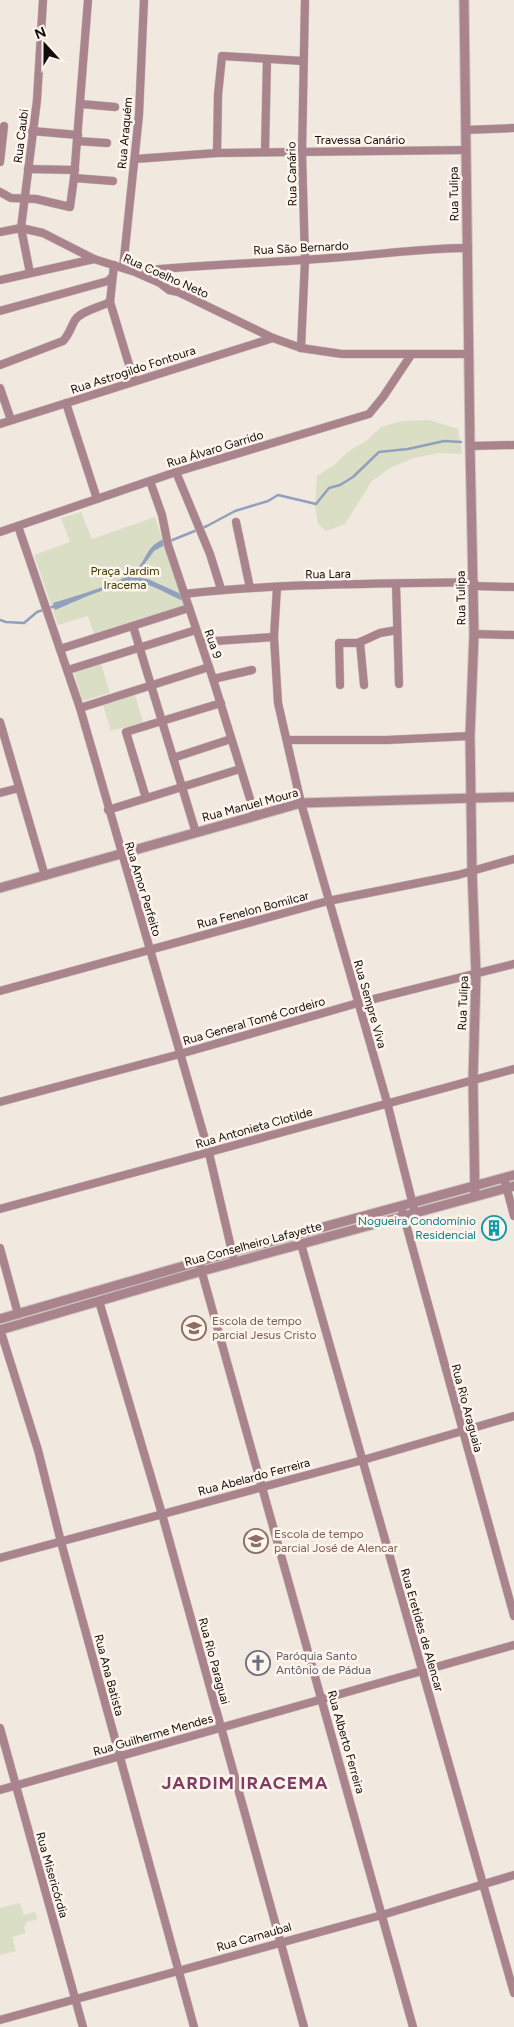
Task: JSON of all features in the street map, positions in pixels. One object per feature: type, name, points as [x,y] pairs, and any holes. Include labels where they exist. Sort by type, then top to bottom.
[{"type":"street","name":"Rua Caubi","points":[[30,273],[21,228],[37,100],[43,0]]},
{"type":"street","points":[[0,192],[12,198],[25,198],[70,207],[75,174],[88,0]]},
{"type":"street","name":"Rua Araquém","points":[[123,268],[135,159],[143,51],[144,0]]},
{"type":"street","name":"Rua Canário","points":[[301,348],[305,260],[302,152],[305,0]]},
{"type":"street","name":"Rua Tulipa","points":[[464,0],[470,446],[474,584],[470,736],[476,974],[473,1080],[474,1196]]},
{"type":"street","points":[[217,153],[218,95],[222,56],[303,62]]},
{"type":"street","points":[[265,152],[267,59]]},
{"type":"street","points":[[81,104],[115,107]]},
{"type":"street","points":[[0,162],[4,126]]},
{"type":"street","points":[[466,130],[514,128]]},
{"type":"street","points":[[32,131],[107,143]]},
{"type":"street","name":"Travessa Canário","points":[[135,159],[217,153],[466,150]]},
{"type":"street","points":[[28,169],[113,180]]},
{"type":"street","points":[[0,232],[21,228]]},
{"type":"street","name":"Rua Coelho Neto","points":[[21,228],[43,233],[94,259],[135,272],[160,283],[169,290],[178,292],[273,338],[301,348]]},
{"type":"street","name":"Rua São Bernardo","points":[[135,272],[438,248],[468,248]]},
{"type":"street","points":[[0,280],[94,259]]},
{"type":"street","points":[[114,265],[110,302],[134,381]]},
{"type":"street","points":[[0,311],[108,281],[112,277]]},
{"type":"street","points":[[0,365],[63,341],[67,337],[75,319],[110,302]]},
{"type":"street","name":"Rua Astrogildo Fontoura","points":[[0,424],[273,338]]},
{"type":"street","points":[[301,348],[342,354],[469,354]]},
{"type":"street","name":"Rua Álvaro Garrido","points":[[0,532],[176,472],[369,414],[383,397],[411,355]]},
{"type":"street","points":[[0,388],[12,420]]},
{"type":"street","points":[[66,403],[97,499]]},
{"type":"street","points":[[470,446],[513,446]]},
{"type":"street","points":[[176,472],[200,530],[221,590]]},
{"type":"street","name":"Rua 9","points":[[150,481],[255,815]]},
{"type":"street","points":[[236,522],[250,588]]},
{"type":"street","name":"Rua Amor Perfeito","points":[[18,526],[80,708],[108,810],[209,1153],[235,1263]]},
{"type":"street","points":[[396,584],[399,684]]},
{"type":"street","name":"Rua Lara","points":[[184,594],[250,588],[396,584],[474,584],[514,587]]},
{"type":"street","name":"Rua Sempre Viva","points":[[277,587],[274,637],[278,703],[301,803],[387,1102],[415,1213]]},
{"type":"street","points":[[60,650],[189,608]]},
{"type":"street","points":[[133,626],[196,832]]},
{"type":"street","points":[[68,670],[196,630]]},
{"type":"street","points":[[340,685],[339,643],[360,642],[380,633],[397,630]]},
{"type":"street","points":[[474,634],[514,636]]},
{"type":"street","points":[[201,642],[274,637]]},
{"type":"street","points":[[360,642],[364,685]]},
{"type":"street","points":[[80,708],[209,667]]},
{"type":"street","points":[[213,679],[252,670]]},
{"type":"street","points":[[146,798],[126,732],[221,703]]},
{"type":"street","points":[[0,722],[44,876]]},
{"type":"street","points":[[288,740],[387,740],[470,736]]},
{"type":"street","points":[[173,758],[231,739]]},
{"type":"street","points":[[108,810],[240,769]]},
{"type":"street","points":[[0,793],[19,788]]},
{"type":"street","name":"Rua Manuel Moura","points":[[0,888],[301,803],[514,797]]},
{"type":"street","name":"Rua Fenelon Bomilcar","points":[[0,991],[328,901],[458,874],[514,859]]},
{"type":"street","name":"Rua General Tomé Cordeiro","points":[[0,1102],[180,1054],[358,1003],[514,964]]},
{"type":"street","name":"Rua Antonieta Clotilde","points":[[0,1209],[209,1153],[387,1102],[514,1069]]},
{"type":"street","name":"Rua Conselheiro Lafayette","points":[[0,1319],[232,1252],[514,1175]]},
{"type":"street","points":[[504,1178],[510,1187],[514,1216]]},
{"type":"street","name":"Rua Conselheiro Lafayette","points":[[0,1330],[202,1271],[510,1187]]},
{"type":"street","name":"Rua Rio Araguaia","points":[[401,1206],[461,1430],[514,1616]]},
{"type":"street","name":"Rua Eretides de Alencar","points":[[301,1244],[458,1792],[481,1884],[514,1993]]},
{"type":"street","points":[[0,1248],[18,1314]]},
{"type":"street","name":"Rua Alberto Ferreira","points":[[199,1262],[413,2027]]},
{"type":"street","name":"Rua Rio Paraguai","points":[[99,1301],[162,1514],[304,2027]]},
{"type":"street","name":"Rua Ana Batista","points":[[0,1330],[38,1450],[61,1542],[194,2027]]},
{"type":"street","name":"Rua Abelardo Ferreira","points":[[0,1558],[362,1460],[514,1416]]},
{"type":"street","name":"Rua Guilherme Mendes","points":[[0,1790],[514,1645]]},
{"type":"street","name":"Rua Misericórdia","points":[[0,1728],[84,2027]]},
{"type":"street","name":"Rua Carnaubal","points":[[0,2020],[382,1915],[514,1875]]},
{"type":"green space","points":[[429,420],[458,429],[462,454],[439,453],[414,458],[390,468],[372,481],[345,524],[326,531],[318,524],[315,506],[317,476],[334,465],[349,451],[366,441],[381,427],[402,421]]},
{"type":"green space","name":"Praça Jardim Iracema","points":[[81,512],[92,539],[155,517],[185,608],[95,636],[88,616],[58,625],[34,555],[70,542],[61,518]]},
{"type":"green space","points":[[101,664],[110,693],[82,701],[74,672]]},
{"type":"green space","points":[[135,695],[143,723],[111,731],[103,705]]},
{"type":"green space","points":[[20,1903],[24,1915],[35,1912],[38,1919],[27,1922],[24,1927],[26,1933],[12,1937],[16,1951],[0,1955],[0,1908]]},
{"type":"water","points":[[164,539],[167,544],[154,551],[135,577],[148,579],[181,594],[183,601],[150,586],[131,583],[97,592],[55,610],[53,603],[95,590],[126,577],[138,568],[153,546]]},
{"type":"waterway","points":[[170,541],[207,526],[235,511],[268,501],[278,495],[316,504],[329,488],[340,485],[353,477],[379,452],[408,449],[444,441],[461,442]]},
{"type":"waterway","points":[[0,620],[24,623],[37,612],[55,606]]},
{"type":"place","name":"Nogueira Condomínio Residencial","points":[[494,1228]]},
{"type":"place","name":"Escola de tempo parcial Jesus Cristo","points":[[194,1328]]},
{"type":"place","name":"Escola de tempo parcial José de Alencar","points":[[256,1541]]},
{"type":"place","name":"Paróquia Santo Antônio de Pádua","points":[[258,1663]]},
{"type":"district","name":"JARDIM IRACEMA","points":[[245,1783]]}]
